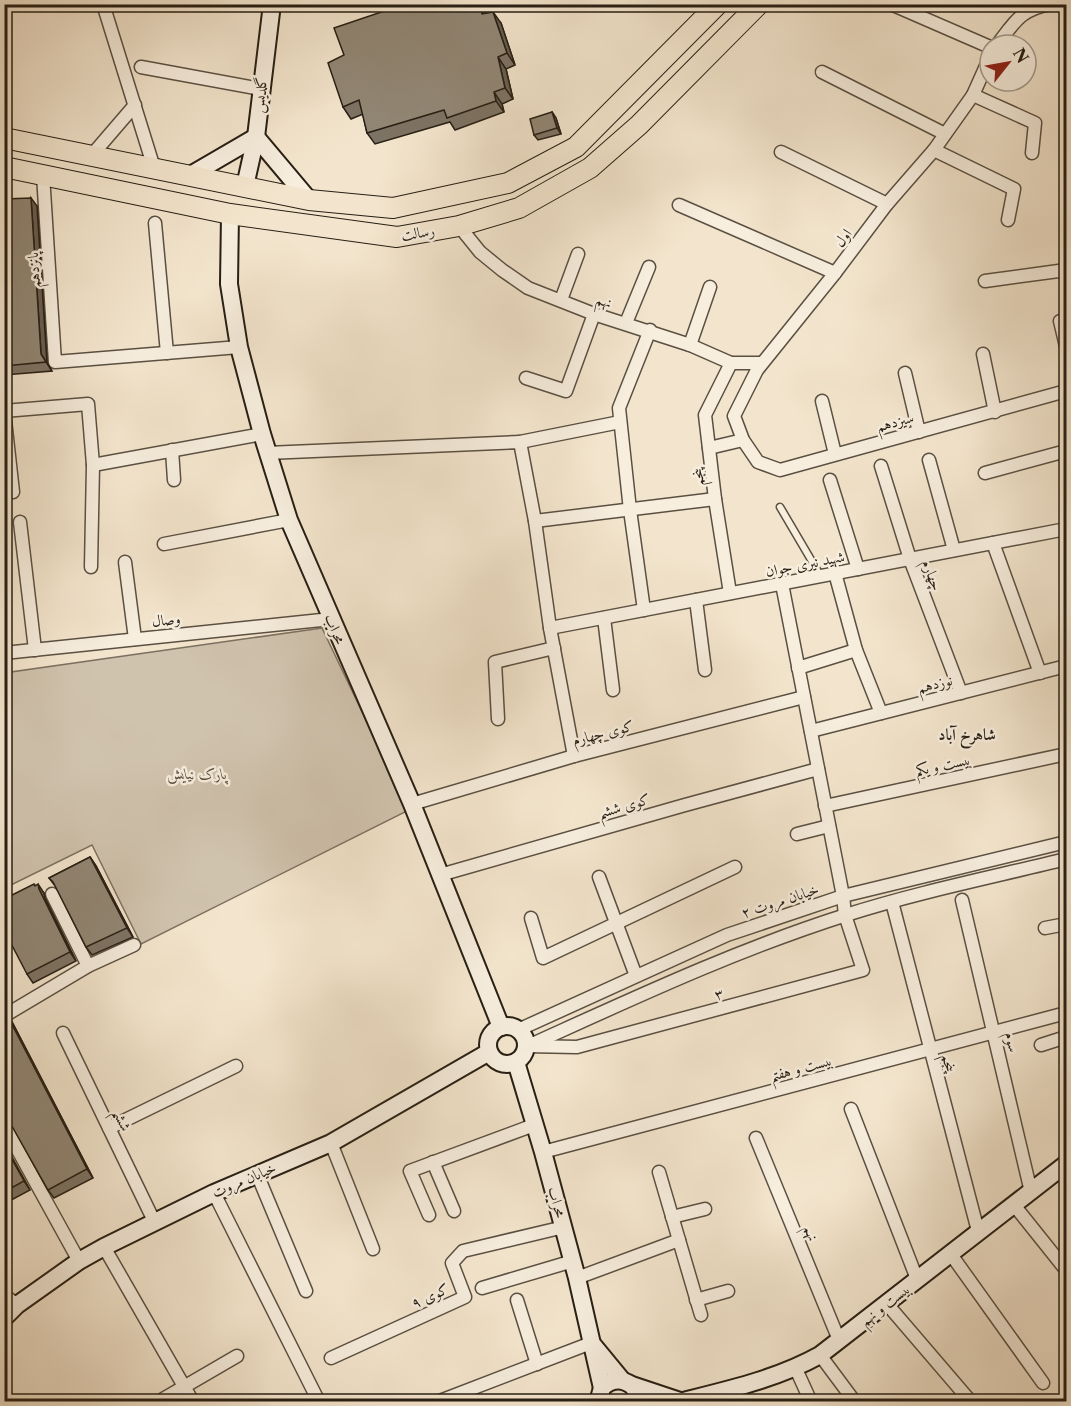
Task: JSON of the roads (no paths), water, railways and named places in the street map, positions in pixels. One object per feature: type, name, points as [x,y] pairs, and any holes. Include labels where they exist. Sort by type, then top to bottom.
[{"type":"main road","name":"رسالت","points":[[4,138],[309,200],[393,208],[508,183],[576,147],[718,4]]},
{"type":"main road","name":"رسالت","points":[[4,167],[230,214],[397,237],[459,226],[519,208],[590,168],[639,125],[759,4]]},
{"type":"main road","points":[[393,208],[397,237]]},
{"type":"street","points":[[103,4],[154,168]]},
{"type":"street","name":"گلدیس","points":[[245,186],[256,138],[272,4]]},
{"type":"street","points":[[891,4],[978,42]]},
{"type":"street","points":[[1005,33],[1016,19],[1028,9],[1051,4]]},
{"type":"street","points":[[141,67],[261,89]]},
{"type":"street","points":[[822,72],[945,134]]},
{"type":"street","name":"اول","points":[[743,440],[734,416],[747,387],[762,363],[887,204],[934,150],[973,95],[978,84]]},
{"type":"street","points":[[973,95],[1035,123],[1032,153]]},
{"type":"street","points":[[92,155],[135,105]]},
{"type":"street","points":[[189,176],[256,138],[309,200]]},
{"type":"street","points":[[934,150],[1014,189],[1008,220]]},
{"type":"street","points":[[781,152],[887,204]]},
{"type":"street","name":"پانزدهم","points":[[43,175],[55,362],[167,353]]},
{"type":"street","points":[[679,205],[835,273]]},
{"type":"street","name":"محراب","points":[[230,214],[229,284],[239,347],[261,434],[289,520],[412,804],[501,1027]]},
{"type":"street","points":[[155,223],[167,353],[239,347]]},
{"type":"street","name":"نهم","points":[[459,226],[480,252],[528,288],[594,314],[650,330],[731,363],[762,363]]},
{"type":"street","points":[[561,300],[578,254]]},
{"type":"street","points":[[626,323],[649,267]]},
{"type":"street","points":[[985,281],[1066,270]]},
{"type":"street","points":[[690,345],[710,287]]},
{"type":"street","points":[[526,378],[566,391],[594,314]]},
{"type":"street","points":[[1060,321],[1066,346]]},
{"type":"street","points":[[644,610],[619,408],[650,330]]},
{"type":"street","points":[[983,354],[995,412]]},
{"type":"street","name":"پنجم","points":[[730,593],[705,415],[731,363]]},
{"type":"street","points":[[905,373],[919,432]]},
{"type":"street","name":"سیزدهم","points":[[743,440],[758,462],[780,470],[1066,391]]},
{"type":"street","points":[[822,401],[835,454]]},
{"type":"street","points":[[13,492],[4,411],[88,404],[93,465],[91,567]]},
{"type":"street","points":[[267,453],[520,442],[620,422]]},
{"type":"street","points":[[93,465],[261,434]]},
{"type":"street","points":[[709,448],[743,440]]},
{"type":"street","points":[[520,442],[535,521],[550,628],[574,756]]},
{"type":"street","points":[[172,450],[174,480]]},
{"type":"street","points":[[985,472],[1066,451]]},
{"type":"street","points":[[929,460],[954,550]]},
{"type":"street","name":"چهارم","points":[[881,466],[910,559],[961,693]]},
{"type":"street","points":[[830,480],[858,569]]},
{"type":"street","points":[[535,521],[715,499]]},
{"type":"street","points":[[164,544],[289,520]]},
{"type":"street","points":[[20,522],[35,650]]},
{"type":"street","name":"شهید نیری جوان","points":[[550,628],[1066,529]]},
{"type":"street","points":[[993,543],[1040,673]]},
{"type":"street","points":[[125,562],[135,639]]},
{"type":"street","points":[[835,573],[856,650],[881,713]]},
{"type":"street","points":[[782,584],[845,915]]},
{"type":"street","points":[[696,600],[705,670]]},
{"type":"street","points":[[604,618],[613,690]]},
{"type":"street","name":"وصال","points":[[4,653],[331,619]]},
{"type":"street","points":[[498,719],[495,662],[554,648]]},
{"type":"street","points":[[798,668],[856,650]]},
{"type":"street","name":"نوزدهم","points":[[811,731],[1066,666]]},
{"type":"street","name":"کوی چهارم","points":[[412,804],[574,756],[804,697]]},
{"type":"street","name":"بیست و یکم","points":[[825,806],[1066,754]]},
{"type":"street","name":"کوی ششم","points":[[440,875],[818,769]]},
{"type":"street","points":[[797,834],[829,826]]},
{"type":"street","name":"خیابان مروت ۲","points":[[518,1030],[727,934],[843,896],[1066,842]]},
{"type":"street","points":[[526,1046],[724,958],[845,915],[1066,859]]},
{"type":"street","points":[[531,918],[543,958],[735,867]]},
{"type":"street","points":[[599,877],[615,925],[636,976]]},
{"type":"street","points":[[52,894],[88,966]]},
{"type":"street","name":"سوم","points":[[962,900],[1031,1192]]},
{"type":"street","name":"پنجم","points":[[892,902],[978,1232]]},
{"type":"street","name":"۳","points":[[526,1046],[577,1047],[862,970],[845,915]]},
{"type":"street","points":[[1045,928],[1066,924]]},
{"type":"street","points":[[4,1016],[88,966],[134,945]]},
{"type":"street","name":"بیست و هفتم","points":[[543,1152],[1066,1013]]},
{"type":"street","points":[[501,1027],[513,1027],[518,1030],[526,1046],[521,1058],[516,1062],[503,1064],[492,1058],[488,1046],[491,1035],[501,1027]]},
{"type":"street","name":"ششم","points":[[63,1034],[154,1221]]},
{"type":"street","points":[[1041,1045],[1066,1037]]},
{"type":"street","name":"خیابان مروت","points":[[4,1318],[11,1300],[104,1247],[214,1193],[331,1143],[489,1052]]},
{"type":"street","name":"محراب","points":[[516,1062],[573,1261],[600,1395]]},
{"type":"street","points":[[109,1128],[236,1066]]},
{"type":"street","points":[[850,1109],[917,1279]]},
{"type":"street","points":[[4,1125],[79,1262]]},
{"type":"street","points":[[429,1215],[410,1171],[534,1125]]},
{"type":"street","name":"نهم","points":[[756,1138],[839,1340]]},
{"type":"street","points":[[331,1143],[373,1249]]},
{"type":"street","points":[[434,1162],[454,1211]]},
{"type":"street","name":"بیست و نهم","points":[[680,1401],[718,1397],[796,1369],[820,1355],[1066,1164]]},
{"type":"street","points":[[659,1172],[701,1315]]},
{"type":"street","points":[[257,1174],[306,1291]]},
{"type":"street","points":[[214,1193],[319,1401]]},
{"type":"street","points":[[1014,1205],[1066,1270]]},
{"type":"street","points":[[672,1217],[705,1209]]},
{"type":"street","name":"کوی ۹","points":[[331,1358],[465,1297],[452,1263],[463,1251],[564,1227]]},
{"type":"street","points":[[577,1278],[679,1240]]},
{"type":"street","points":[[104,1247],[193,1401]]},
{"type":"street","points":[[950,1253],[1043,1383]]},
{"type":"street","points":[[482,1288],[573,1261]]},
{"type":"street","points":[[696,1300],[728,1291]]},
{"type":"street","points":[[517,1300],[537,1364]]},
{"type":"street","points":[[887,1304],[971,1401]]},
{"type":"street","points":[[437,1401],[591,1343],[636,1390],[639,1401]]},
{"type":"street","points":[[820,1355],[855,1401]]},
{"type":"street","points":[[158,1401],[237,1356]]},
{"type":"street","points":[[796,1369],[811,1401]]},
{"type":"street","points":[[600,1395],[611,1382],[627,1383],[680,1401]]},
{"type":"lane","points":[[780,507],[821,576]]},
{"type":"district","name":"شاهرخ آباد","points":[[967,734]]},
{"type":"park label","name":"پارک نیایش","points":[[197,774]]}]
